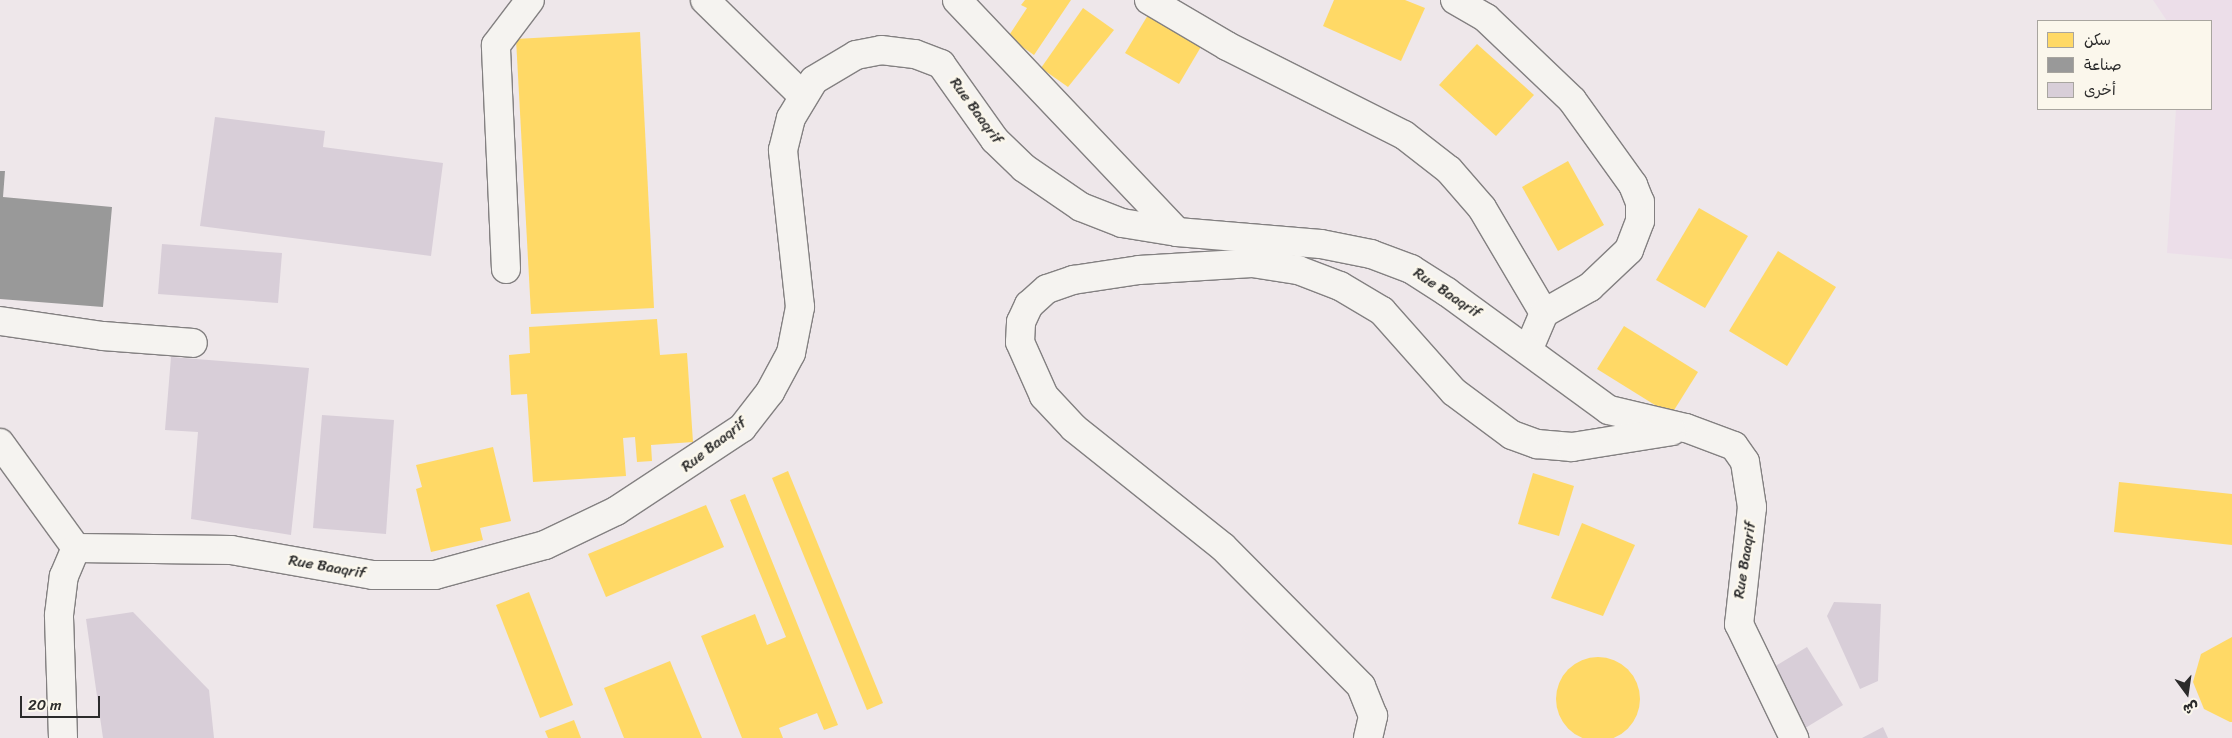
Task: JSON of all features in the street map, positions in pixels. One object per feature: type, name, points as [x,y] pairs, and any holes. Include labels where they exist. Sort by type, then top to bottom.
[{"type":"street","points":[[506,269],[496,45],[530,0]]},
{"type":"street","points":[[705,0],[802,95]]},
{"type":"street","points":[[957,0],[1177,232]]},
{"type":"street","points":[[1149,0],[1227,46],[1404,135],[1449,170],[1482,208],[1544,313]]},
{"type":"street","points":[[1455,0],[1486,18],[1572,100],[1633,185],[1640,202],[1640,221],[1629,250],[1590,287],[1544,313],[1529,349]]},
{"type":"street","name":"Rue Baaqrif","points":[[76,548],[231,550],[373,575],[435,575],[545,545],[616,511],[689,467],[742,428],[770,392],[791,352],[799,279],[783,150],[802,95],[814,80],[856,56],[881,50],[915,54],[941,64],[994,140],[1055,192],[1122,222],[1177,232],[1321,244],[1371,254],[1411,269],[1529,349],[1609,410],[1686,428],[1734,446],[1745,462],[1752,507],[1739,624],[1794,738]]},
{"type":"street","points":[[1368,738],[1373,716],[1361,686],[1223,547],[1074,428],[1044,396],[1020,342],[1021,322],[1035,300],[1047,289],[1073,280],[1140,270],[1252,263],[1298,270],[1340,286],[1382,311],[1454,392],[1512,435],[1537,444],[1572,447],[1686,428]]},
{"type":"street","points":[[0,320],[104,336],[193,343]]},
{"type":"street","points":[[0,444],[76,548],[64,576],[59,615],[63,738]]},
{"type":"shaded area","points":[[2153,0],[2232,0],[2232,259],[2167,253],[2176,110],[2212,110],[2212,20],[2166,20]]},
{"type":"building: سكن","points":[[1025,0],[1071,0],[1034,55],[1008,37],[1027,8],[1021,5]]},
{"type":"building: سكن","points":[[1334,0],[1405,0],[1425,8],[1401,61],[1323,26]]},
{"type":"building: سكن","points":[[1083,8],[1114,30],[1068,87],[1041,68]]},
{"type":"building: سكن","points":[[1151,10],[1205,40],[1179,84],[1125,53]]},
{"type":"building: سكن","points":[[640,32],[654,308],[531,314],[516,39]]},
{"type":"building: سكن","points":[[1477,44],[1534,95],[1496,136],[1439,85]]},
{"type":"building: سكن","points":[[1568,161],[1604,225],[1558,251],[1522,187]]},
{"type":"building: سكن","points":[[1699,208],[1748,236],[1705,308],[1656,280]]},
{"type":"building: سكن","points":[[1778,251],[1836,287],[1787,366],[1729,331]]},
{"type":"building: سكن","points":[[657,319],[660,355],[687,353],[693,442],[651,445],[652,461],[637,462],[635,437],[623,438],[626,476],[533,482],[527,394],[511,395],[509,355],[530,353],[529,327]]},
{"type":"building: سكن","points":[[1624,326],[1698,372],[1671,415],[1597,369]]},
{"type":"building: سكن","points":[[493,447],[511,521],[480,528],[483,540],[431,552],[416,489],[422,487],[416,465]]},
{"type":"building: سكن","points":[[788,471],[883,703],[867,710],[772,478]]},
{"type":"building: سكن","points":[[1533,473],[1574,486],[1559,536],[1518,524]]},
{"type":"building: سكن","points":[[2119,482],[2232,494],[2232,545],[2114,532]]},
{"type":"building: سكن","points":[[745,494],[838,725],[824,730],[817,713],[779,728],[783,738],[742,738],[701,636],[755,614],[767,645],[786,637],[730,500]]},
{"type":"building: سكن","points":[[706,505],[724,547],[606,597],[588,554]]},
{"type":"building: سكن","points":[[1582,523],[1635,545],[1603,616],[1551,598]]},
{"type":"building: سكن","points":[[529,592],[573,705],[540,718],[496,605]]},
{"type":"building: سكن","points":[[2232,637],[2232,722],[2230,722],[2204,709],[2193,682],[2201,654]]},
{"type":"building: سكن","points":[[1590,657],[1606,657],[1622,664],[1633,675],[1640,691],[1640,707],[1633,723],[1622,734],[1611,739],[1585,739],[1574,734],[1563,723],[1556,707],[1556,691],[1563,675],[1574,664]]},
{"type":"building: سكن","points":[[670,661],[702,738],[624,738],[604,688]]},
{"type":"building: سكن","points":[[574,720],[581,738],[548,738],[545,731]]},
{"type":"building: صناعة","points":[[0,171],[5,171],[3,197],[112,207],[103,307],[0,299]]},
{"type":"building: أخرى","points":[[215,117],[325,131],[323,147],[443,163],[431,256],[200,226]]},
{"type":"building: أخرى","points":[[162,244],[282,253],[278,303],[158,294]]},
{"type":"building: أخرى","points":[[171,357],[309,368],[291,535],[191,519],[198,432],[165,430]]},
{"type":"building: أخرى","points":[[322,415],[394,420],[386,534],[313,528]]},
{"type":"building: أخرى","points":[[1834,602],[1881,604],[1878,681],[1860,689],[1827,616]]},
{"type":"building: أخرى","points":[[133,612],[209,690],[214,738],[103,738],[86,619]]},
{"type":"building: أخرى","points":[[1807,647],[1843,705],[1802,730],[1767,671]]},
{"type":"building: أخرى","points":[[1883,727],[1888,738],[1862,738]]}]
